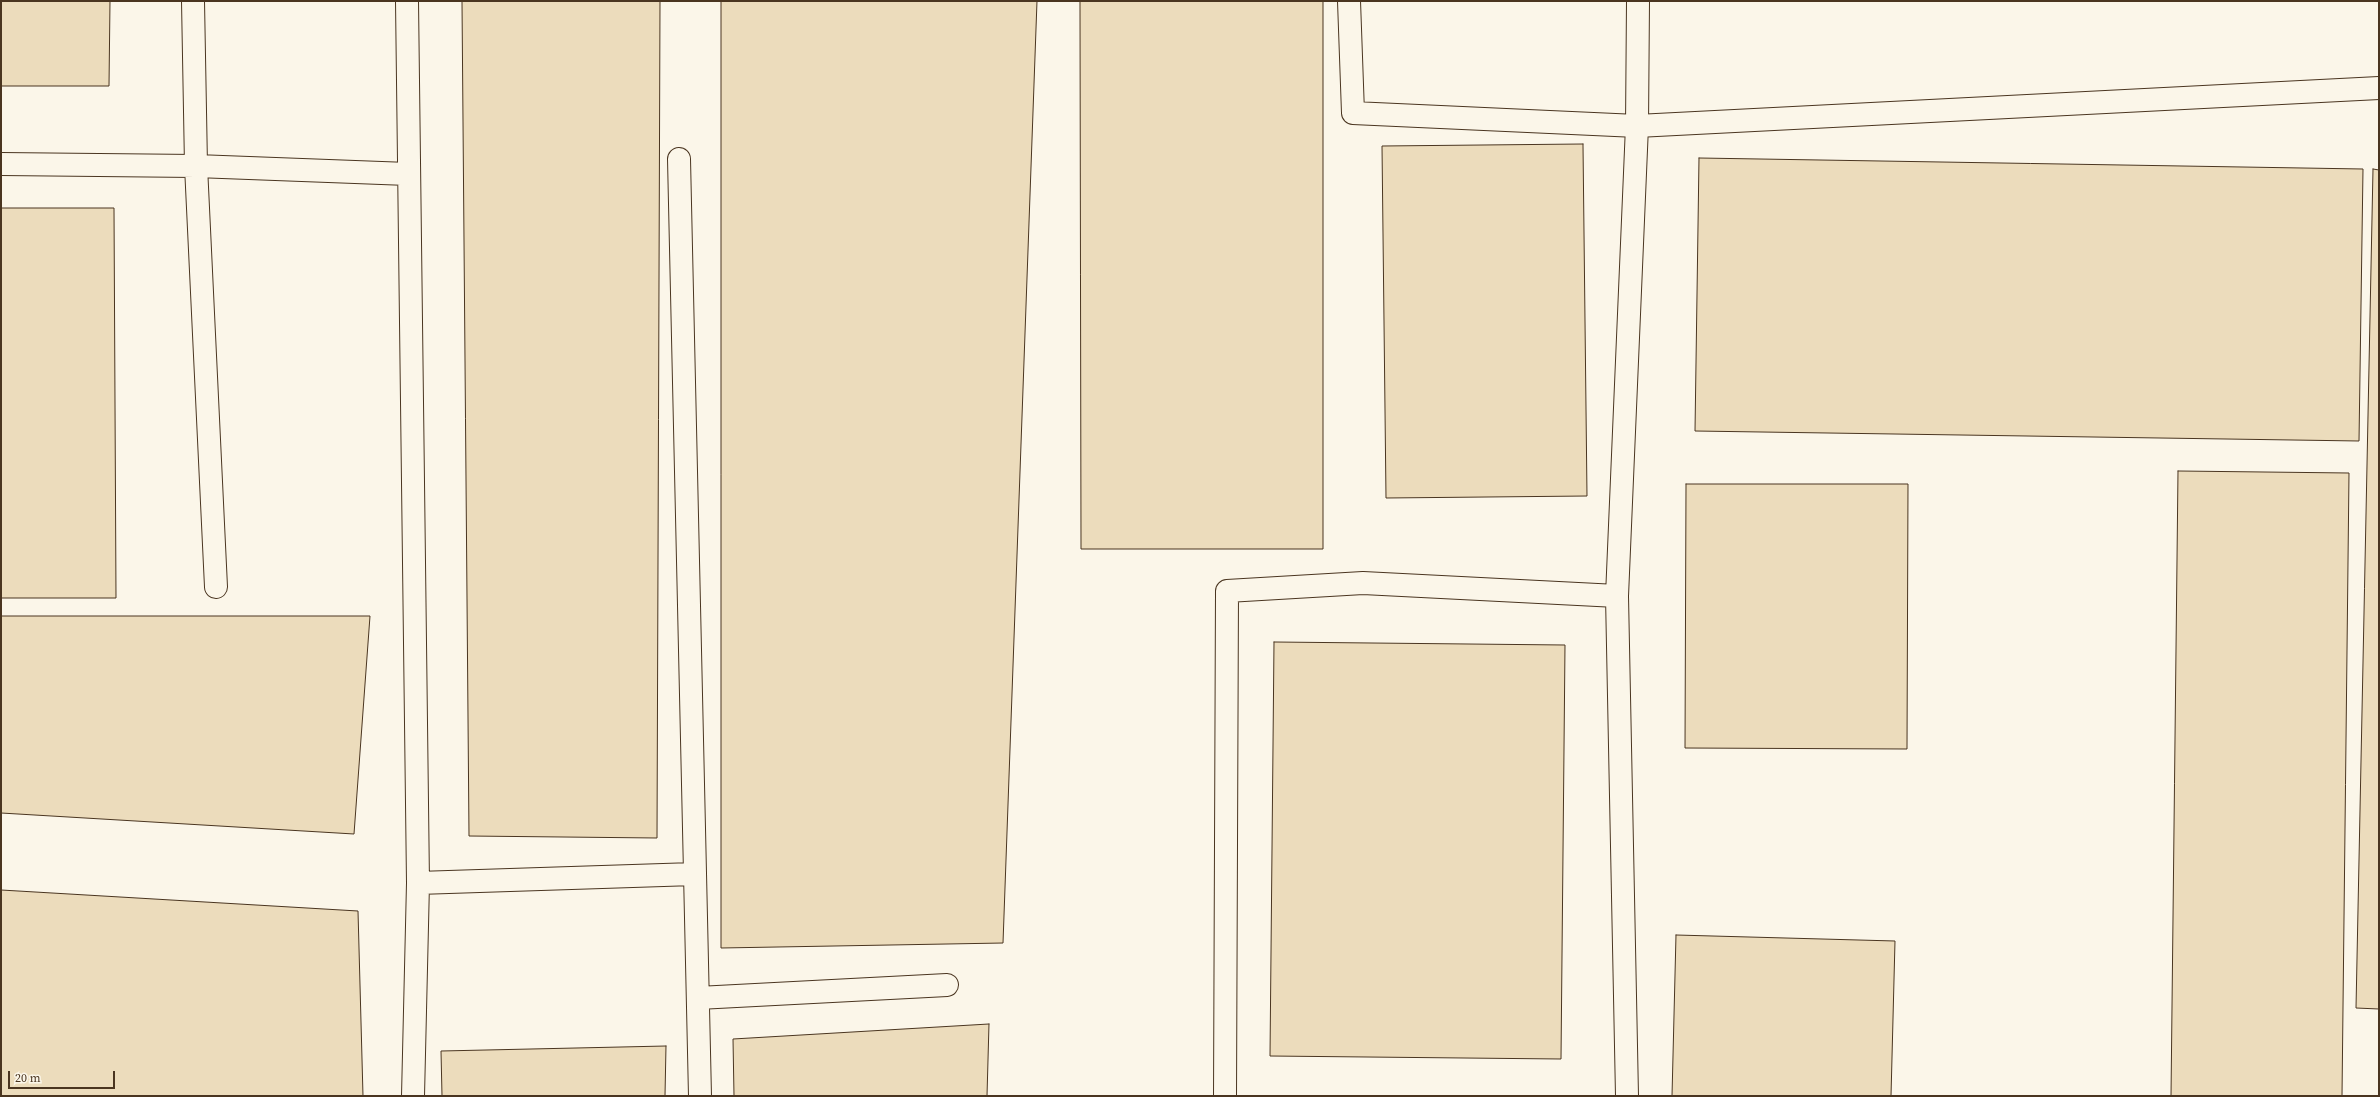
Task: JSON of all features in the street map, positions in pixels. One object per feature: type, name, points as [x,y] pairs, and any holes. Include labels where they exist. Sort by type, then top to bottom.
[{"type":"street","points":[[193,1],[196,166],[216,586]]},
{"type":"street","points":[[407,1],[418,883],[413,1096]]},
{"type":"street","points":[[1350,1],[1353,113],[1637,126],[2379,88]]},
{"type":"street","points":[[1627,1096],[1617,596],[1637,126],[1638,1]]},
{"type":"street","points":[[679,159],[700,1096]]},
{"type":"street","points":[[1,164],[196,166],[408,174]]},
{"type":"street","points":[[1225,1096],[1227,590],[1363,583],[1617,596]]},
{"type":"street","points":[[418,883],[694,874]]},
{"type":"street","points":[[698,998],[947,985]]},
{"type":"building","points":[[1,1],[110,1],[109,86],[1,86]]},
{"type":"building","points":[[462,1],[660,1],[657,838],[469,836]]},
{"type":"building","points":[[721,1],[1037,1],[1003,943],[721,948]]},
{"type":"building","points":[[1080,1],[1323,1],[1323,549],[1081,549]]},
{"type":"building","points":[[1583,144],[1587,496],[1386,498],[1382,146]]},
{"type":"building","points":[[1699,158],[2363,169],[2359,441],[1695,431]]},
{"type":"building","points":[[2373,169],[2379,170],[2379,1009],[2356,1008]]},
{"type":"building","points":[[1,208],[114,208],[116,598],[1,598]]},
{"type":"building","points":[[2178,471],[2349,473],[2342,1096],[2171,1096]]},
{"type":"building","points":[[1686,484],[1908,484],[1907,749],[1685,748]]},
{"type":"building","points":[[1,616],[370,616],[354,834],[1,813]]},
{"type":"building","points":[[1274,642],[1565,645],[1561,1059],[1270,1056]]},
{"type":"building","points":[[1,890],[358,911],[363,1096],[1,1096]]},
{"type":"building","points":[[1676,935],[1895,941],[1891,1096],[1672,1096]]},
{"type":"building","points":[[989,1024],[987,1096],[734,1096],[733,1039]]},
{"type":"building","points":[[666,1046],[665,1096],[442,1096],[441,1051]]}]
